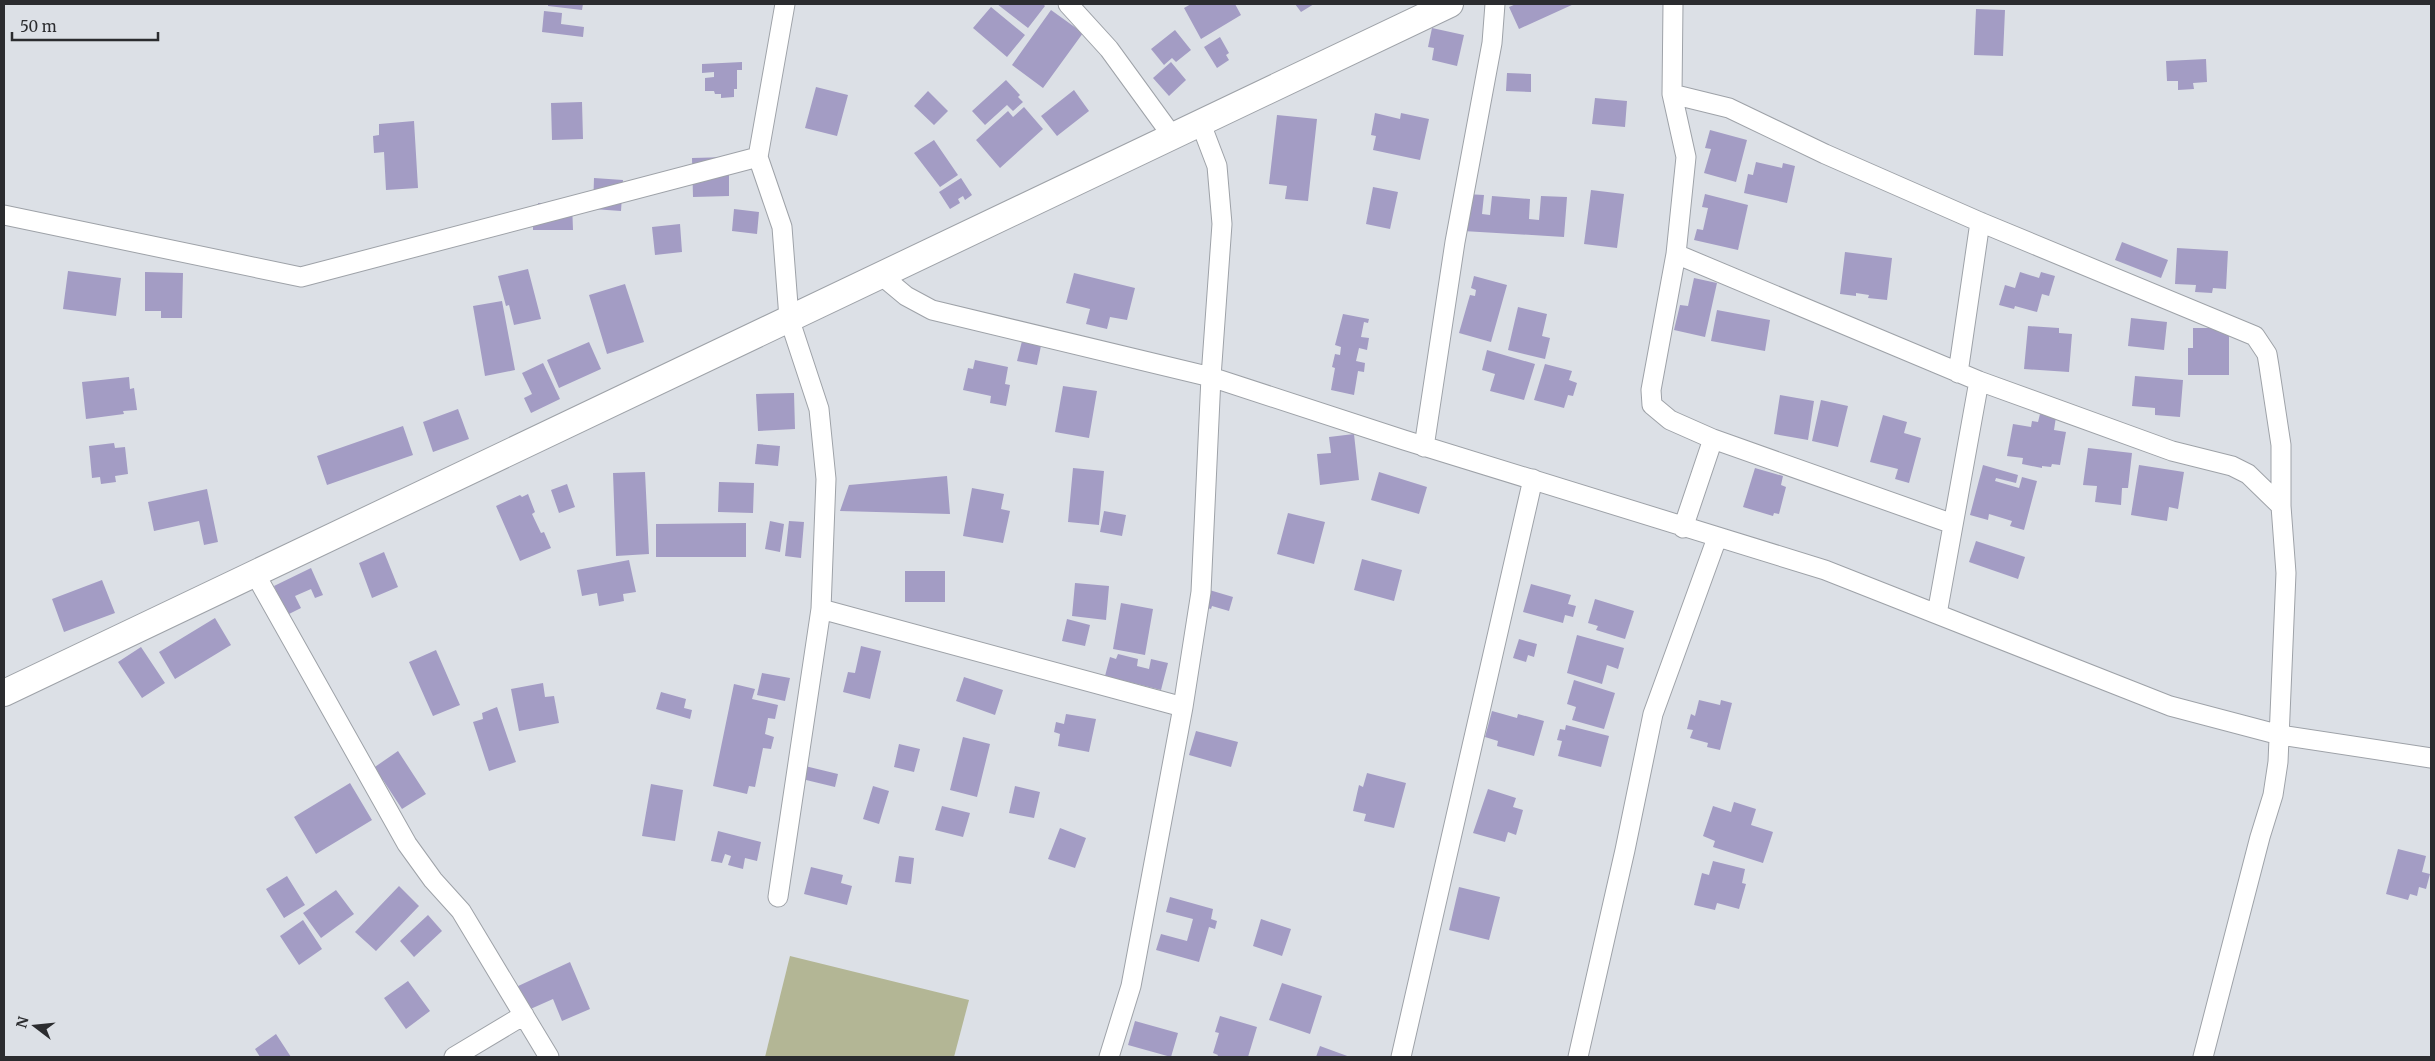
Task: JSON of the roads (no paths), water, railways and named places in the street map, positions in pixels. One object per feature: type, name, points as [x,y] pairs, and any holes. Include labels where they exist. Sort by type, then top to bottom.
[{"type":"main road","points":[[4,693],[254,572],[789,318],[882,276],[1450,4]]},
{"type":"street","points":[[778,897],[821,609],[826,479],[819,409],[789,318],[782,227],[758,157],[785,4]]},
{"type":"street","points":[[1068,4],[1108,49],[1173,137]]},
{"type":"street","points":[[1424,447],[1455,242],[1492,43],[1495,4]]},
{"type":"street","points":[[1673,4],[1672,94],[1686,157],[1676,254],[1651,390],[1652,405],[1670,420],[1713,438],[1953,524]]},
{"type":"street","points":[[1672,94],[1729,108],[1825,154],[1980,222],[2255,336],[2264,349],[2270,366],[2281,445],[2286,572],[2280,735],[2274,795],[2260,836],[2203,1057]]},
{"type":"street","points":[[1109,1057],[1131,986],[1183,707],[1201,592],[1211,377],[1222,224],[1218,166],[1201,124]]},
{"type":"street","points":[[4,215],[301,277],[758,157]]},
{"type":"street","points":[[1958,373],[1980,222]]},
{"type":"street","points":[[1676,254],[1958,373],[2172,451],[2232,466],[2248,474],[2282,506]]},
{"type":"street","points":[[882,276],[906,296],[932,310],[1211,377],[1424,447],[1596,498],[1683,528],[1825,570],[2170,706],[2280,735],[2431,758]]},
{"type":"street","points":[[1937,614],[1979,381]]},
{"type":"street","points":[[1683,528],[1713,438]]},
{"type":"street","points":[[1401,1057],[1533,479]]},
{"type":"street","points":[[1578,1057],[1625,850],[1653,714],[1717,538]]},
{"type":"street","points":[[254,572],[407,844],[433,880],[461,911],[549,1057]]},
{"type":"street","points":[[821,609],[1183,707]]},
{"type":"street","points":[[454,1057],[524,1015]]}]
